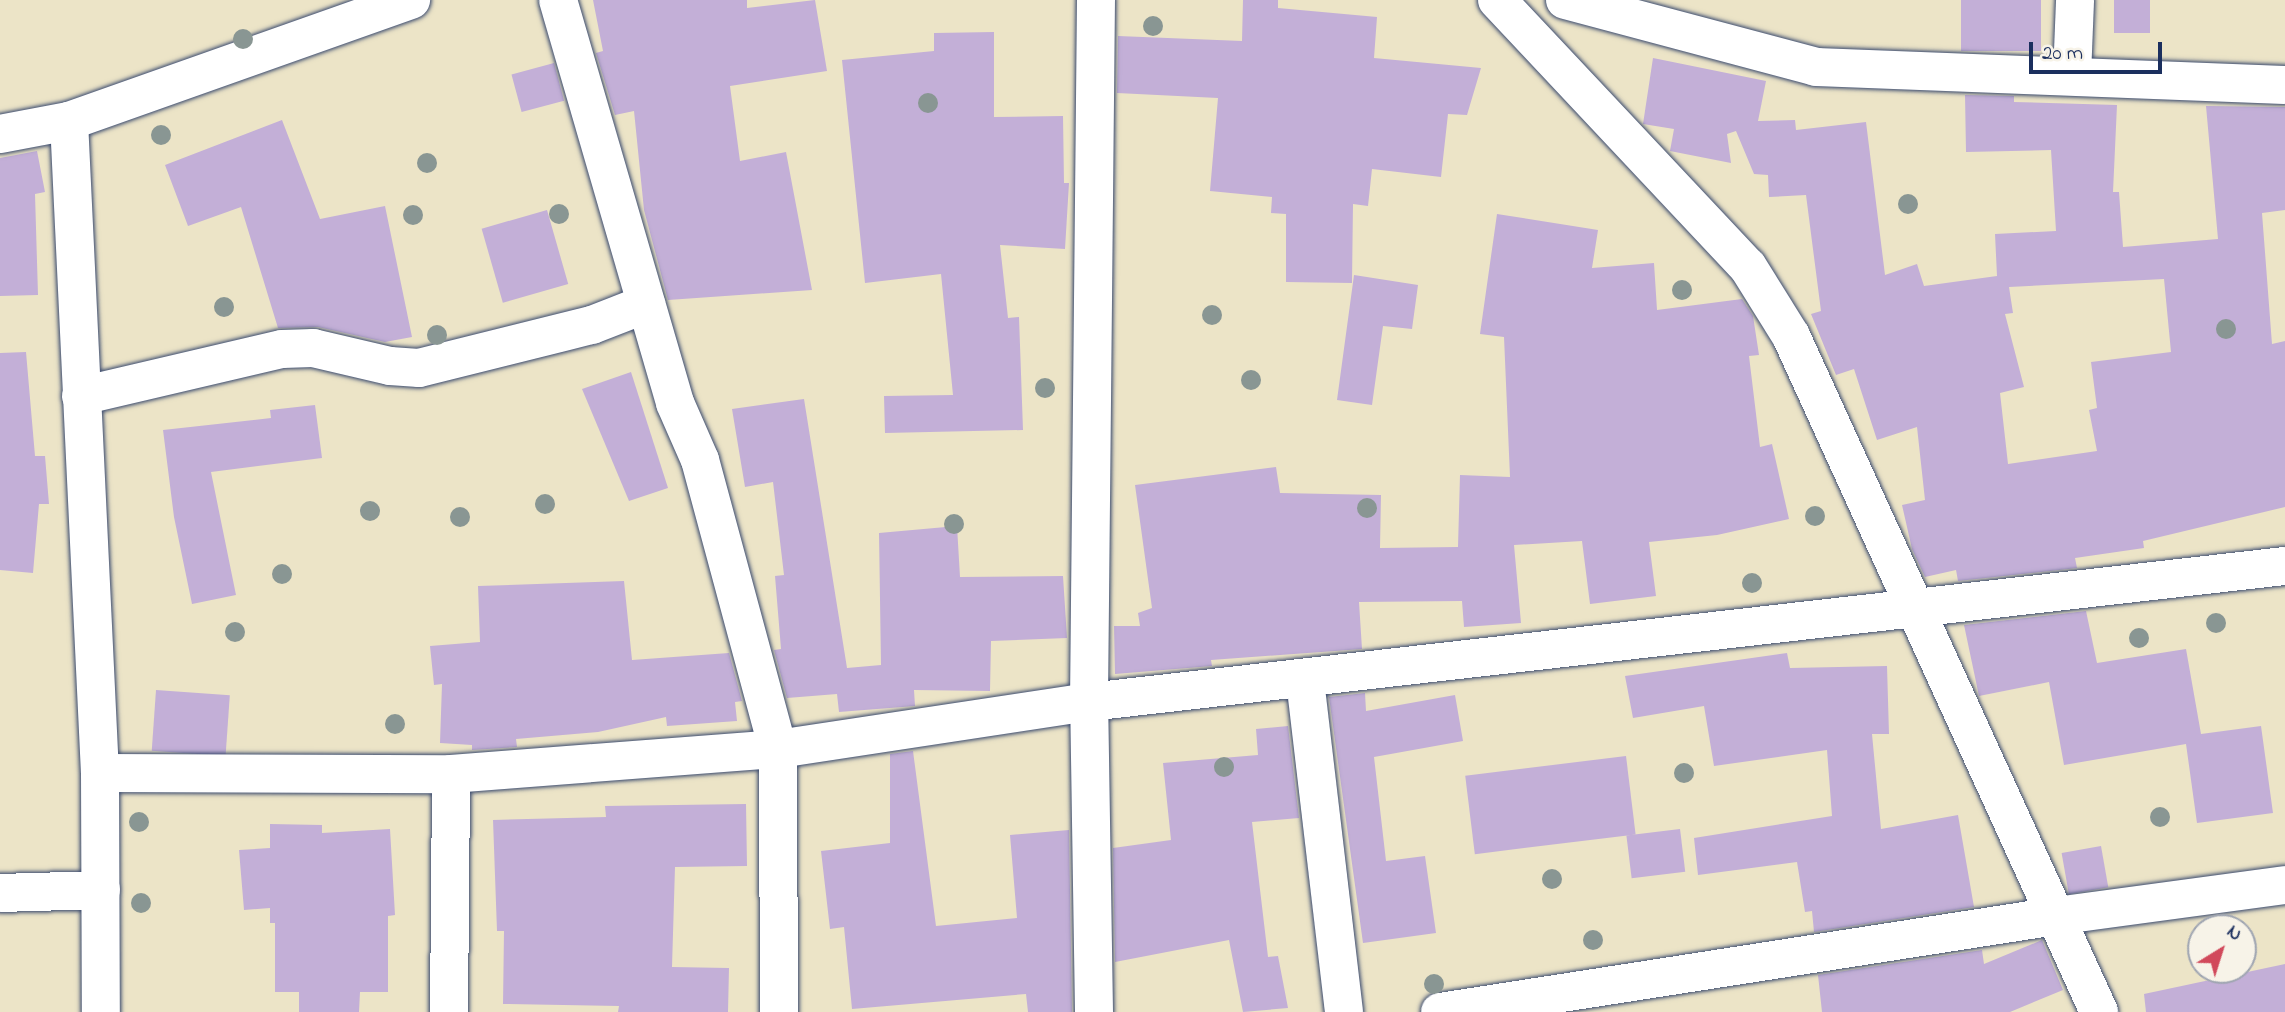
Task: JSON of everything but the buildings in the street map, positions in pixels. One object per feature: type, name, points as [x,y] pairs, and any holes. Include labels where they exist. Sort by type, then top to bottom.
[{"type":"street","points":[[0,134],[69,121],[411,0]]},
{"type":"street","points":[[558,0],[675,403],[700,460],[778,749],[779,1012]]},
{"type":"street","points":[[1094,1012],[1089,702],[1096,0]]},
{"type":"street","points":[[1497,0],[1748,267],[1791,336],[1918,609],[2099,1012]]},
{"type":"street","points":[[1565,0],[1816,67],[2285,85]]},
{"type":"street","points":[[2072,76],[2075,0]]},
{"type":"street","points":[[69,121],[100,773],[101,1012]]},
{"type":"street","points":[[81,396],[282,349],[313,348],[390,366],[419,368],[593,325],[646,304]]},
{"type":"street","points":[[100,773],[452,774],[778,749],[1089,702],[1305,680],[2285,566]]},
{"type":"street","points":[[1305,680],[1344,1012]]},
{"type":"street","points":[[450,1012],[452,774]]},
{"type":"street","points":[[1440,1012],[2056,916],[2285,885]]},
{"type":"street","points":[[0,893],[101,890]]}]
